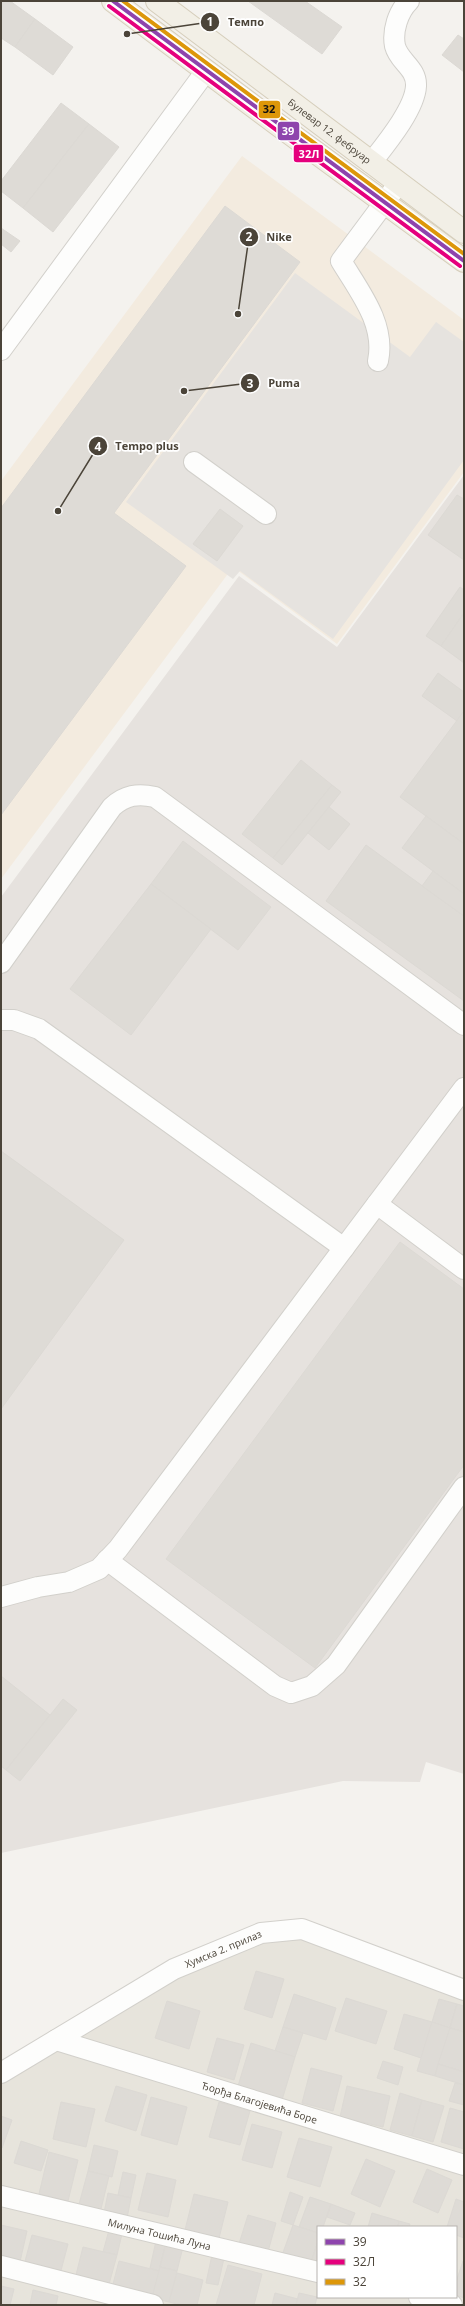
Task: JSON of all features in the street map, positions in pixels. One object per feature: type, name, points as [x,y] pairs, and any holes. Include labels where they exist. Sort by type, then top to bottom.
[{"type":"main road","points":[[113,1],[464,261]]},
{"type":"main road","name":"Булевар 12. фебруар","points":[[157,1],[464,232]]},
{"type":"street","points":[[371,162],[394,134],[416,87],[415,74],[395,47],[395,27],[402,8],[409,1]]},
{"type":"street","points":[[1,350],[206,71]]},
{"type":"street","points":[[378,361],[380,352],[376,326],[367,303],[341,261],[399,183]]},
{"type":"street","points":[[194,462],[266,514]]},
{"type":"street","points":[[1,963],[112,807],[126,797],[144,794],[155,797],[464,1025]]},
{"type":"street","points":[[1,1020],[14,1020],[39,1028],[344,1248]]},
{"type":"street","points":[[1,1597],[38,1587],[69,1582],[99,1569],[377,1204],[457,1112],[464,1088]]},
{"type":"street","points":[[377,1204],[464,1269]]},
{"type":"street","points":[[107,1560],[275,1686],[291,1693],[312,1686],[336,1665],[464,1487]]},
{"type":"street","name":"Хумска 2. прилаз","points":[[1,2073],[174,1969],[261,1932],[302,1929],[464,1990]]},
{"type":"street","name":"Ђорђа Благојевића Боре","points":[[56,2040],[464,2165]]},
{"type":"street","name":"Милуна Тошића Луна","points":[[1,2196],[317,2272]]},
{"type":"street","points":[[1,2266],[153,2305]]},
{"type":"street","points":[[423,2298],[452,2305]]},
{"type":"shaded area","points":[[242,156],[464,320],[464,472],[337,644],[233,567],[1,879],[1,481]]},
{"type":"shaded area","points":[[295,273],[410,357],[436,322],[464,342],[464,460],[333,639],[240,571],[233,579],[126,502]]},
{"type":"shaded area","points":[[464,475],[464,1774],[426,1762],[420,1782],[343,1781],[1,1853],[1,897],[239,576],[337,647]]},
{"type":"shaded area","points":[[298,1920],[464,1978],[464,2305],[1,2305],[1,2061]]},
{"type":"building","points":[[1,1],[10,1],[35,19],[15,47],[1,38]]},
{"type":"building","points":[[248,1],[305,1],[342,27],[322,54]]},
{"type":"building","points":[[35,19],[73,47],[53,75],[15,47]]},
{"type":"building","points":[[458,35],[464,39],[464,72],[442,55]]},
{"type":"building","points":[[61,103],[89,124],[23,208],[1,191],[1,181]]},
{"type":"building","points":[[89,124],[119,147],[53,232],[23,208]]},
{"type":"building","points":[[225,206],[300,262],[114,513],[186,566],[1,815],[1,508]]},
{"type":"building","points":[[1,228],[20,241],[11,252],[1,244]]},
{"type":"building","points":[[457,495],[464,499],[464,560],[428,535]]},
{"type":"building","points":[[220,509],[243,526],[217,561],[193,544]]},
{"type":"building","points":[[460,587],[464,590],[464,613],[441,646],[426,636]]},
{"type":"building","points":[[464,613],[464,663],[441,646]]},
{"type":"building","points":[[438,673],[464,692],[464,711],[457,721],[422,696]]},
{"type":"building","points":[[464,711],[464,844],[400,797]]},
{"type":"building","points":[[301,760],[332,785],[273,858],[242,834]]},
{"type":"building","points":[[332,785],[341,792],[282,865],[273,858]]},
{"type":"building","points":[[329,807],[350,824],[329,850],[308,833]]},
{"type":"building","points":[[426,816],[464,844],[464,894],[402,848]]},
{"type":"building","points":[[183,841],[271,907],[238,950],[151,884]]},
{"type":"building","points":[[366,845],[464,916],[464,1001],[326,901]]},
{"type":"building","points":[[433,871],[464,894],[464,916],[422,886]]},
{"type":"building","points":[[151,884],[211,929],[131,1035],[70,989]]},
{"type":"building","points":[[1,1151],[124,1240],[1,1409]]},
{"type":"building","points":[[400,1242],[464,1289],[464,1465],[315,1668],[166,1559]]},
{"type":"building","points":[[1,1676],[50,1715],[6,1770],[1,1766]]},
{"type":"building","points":[[63,1699],[77,1710],[20,1781],[6,1770]]},
{"type":"building","points":[[256,1971],[284,1979],[272,2018],[244,2009]]},
{"type":"building","points":[[294,1994],[336,2008],[326,2040],[283,2027]]},
{"type":"building","points":[[346,1998],[387,2011],[376,2044],[335,2031]]},
{"type":"building","points":[[439,1999],[457,2004],[450,2028],[432,2022]]},
{"type":"building","points":[[167,2001],[200,2011],[189,2049],[155,2038]]},
{"type":"building","points":[[457,2004],[464,2006],[464,2032],[450,2028]]},
{"type":"building","points":[[404,2014],[432,2022],[421,2058],[394,2049]]},
{"type":"building","points":[[432,2022],[450,2028],[435,2076],[417,2071]]},
{"type":"building","points":[[283,2027],[303,2033],[295,2057],[275,2051]]},
{"type":"building","points":[[450,2028],[464,2032],[464,2072],[438,2064]]},
{"type":"building","points":[[217,2038],[244,2045],[234,2080],[207,2072]]},
{"type":"building","points":[[251,2043],[295,2057],[282,2100],[238,2086]]},
{"type":"building","points":[[383,2061],[403,2067],[398,2085],[377,2078]]},
{"type":"building","points":[[438,2064],[464,2072],[464,2085],[435,2076]]},
{"type":"building","points":[[311,2068],[342,2076],[333,2111],[302,2103]]},
{"type":"building","points":[[455,2083],[464,2085],[464,2105],[449,2101]]},
{"type":"building","points":[[116,2086],[147,2095],[136,2131],[105,2121]]},
{"type":"building","points":[[347,2086],[390,2096],[383,2127],[340,2117]]},
{"type":"building","points":[[400,2093],[422,2100],[412,2136],[390,2130]]},
{"type":"building","points":[[151,2097],[187,2107],[177,2145],[141,2135]]},
{"type":"building","points":[[422,2100],[444,2106],[433,2142],[412,2136]]},
{"type":"building","points":[[61,2102],[95,2109],[86,2147],[53,2139]]},
{"type":"building","points":[[219,2102],[250,2111],[240,2145],[209,2137]]},
{"type":"building","points":[[450,2108],[464,2112],[464,2149],[441,2142]]},
{"type":"building","points":[[1,2116],[12,2120],[2,2148],[1,2147]]},
{"type":"building","points":[[252,2124],[282,2132],[272,2168],[242,2160]]},
{"type":"building","points":[[299,2138],[332,2147],[320,2187],[287,2177]]},
{"type":"building","points":[[21,2141],[48,2150],[41,2171],[14,2163]]},
{"type":"building","points":[[94,2145],[118,2151],[112,2177],[88,2171]]},
{"type":"building","points":[[49,2152],[78,2160],[68,2201],[39,2194]]},
{"type":"building","points":[[366,2159],[395,2171],[380,2207],[351,2194]]},
{"type":"building","points":[[427,2169],[452,2180],[438,2213],[413,2202]]},
{"type":"building","points":[[88,2171],[109,2176],[100,2213],[78,2208]]},
{"type":"building","points":[[123,2172],[136,2175],[131,2198],[118,2195]]},
{"type":"building","points":[[147,2173],[176,2180],[168,2217],[138,2210]]},
{"type":"building","points":[[290,2192],[303,2197],[293,2225],[281,2221]]},
{"type":"building","points":[[108,2193],[131,2198],[127,2218],[104,2213]]},
{"type":"building","points":[[194,2194],[228,2202],[219,2238],[185,2230]]},
{"type":"building","points":[[310,2197],[331,2204],[323,2226],[317,2226],[317,2233],[299,2227]]},
{"type":"building","points":[[456,2199],[464,2202],[464,2238],[457,2235],[457,2226],[447,2226]]},
{"type":"building","points":[[331,2204],[355,2213],[350,2225],[327,2217]]},
{"type":"building","points":[[372,2213],[399,2221],[398,2226],[368,2226]]},
{"type":"building","points":[[248,2215],[276,2223],[267,2255],[238,2247]]},
{"type":"building","points":[[399,2221],[410,2224],[409,2226],[398,2226]]},
{"type":"building","points":[[1,2225],[27,2231],[19,2266],[1,2262]]},
{"type":"building","points":[[293,2225],[317,2233],[317,2245],[309,2268],[281,2258]]},
{"type":"building","points":[[109,2230],[122,2234],[117,2255],[103,2252]]},
{"type":"building","points":[[32,2235],[68,2244],[59,2278],[23,2269]]},
{"type":"building","points":[[156,2241],[166,2243],[159,2271],[150,2268]]},
{"type":"building","points":[[166,2243],[183,2247],[177,2271],[160,2267]]},
{"type":"building","points":[[317,2245],[317,2268],[310,2265]]},
{"type":"building","points":[[83,2247],[117,2255],[108,2288],[75,2279]]},
{"type":"building","points":[[212,2255],[224,2258],[218,2285],[206,2283]]},
{"type":"building","points":[[119,2261],[159,2271],[152,2298],[112,2288]]},
{"type":"building","points":[[464,2261],[464,2298],[457,2295],[457,2279]]},
{"type":"building","points":[[228,2265],[262,2274],[254,2305],[216,2305]]},
{"type":"building","points":[[160,2267],[177,2271],[169,2302],[152,2298]]},
{"type":"building","points":[[177,2273],[203,2280],[197,2305],[181,2305],[169,2302]]},
{"type":"building","points":[[1,2286],[14,2289],[10,2305],[1,2305]]},
{"type":"building","points":[[33,2290],[58,2296],[56,2305],[30,2305]]},
{"type":"building","points":[[275,2293],[298,2299],[296,2305],[272,2305]]},
{"type":"building","points":[[299,2293],[317,2297],[315,2305],[296,2305]]},
{"type":"transit line","name":"39","points":[[113,1],[464,261]]},
{"type":"transit line","name":"32","points":[[123,1],[464,254]]},
{"type":"transit line","name":"32Л","points":[[109,6],[460,266]]},
{"type":"place","name":"Темпо","points":[[127,34]]},
{"type":"place","name":"Nike","points":[[238,314]]},
{"type":"place","name":"Puma","points":[[184,391]]},
{"type":"place","name":"Tempo plus","points":[[58,511]]}]
